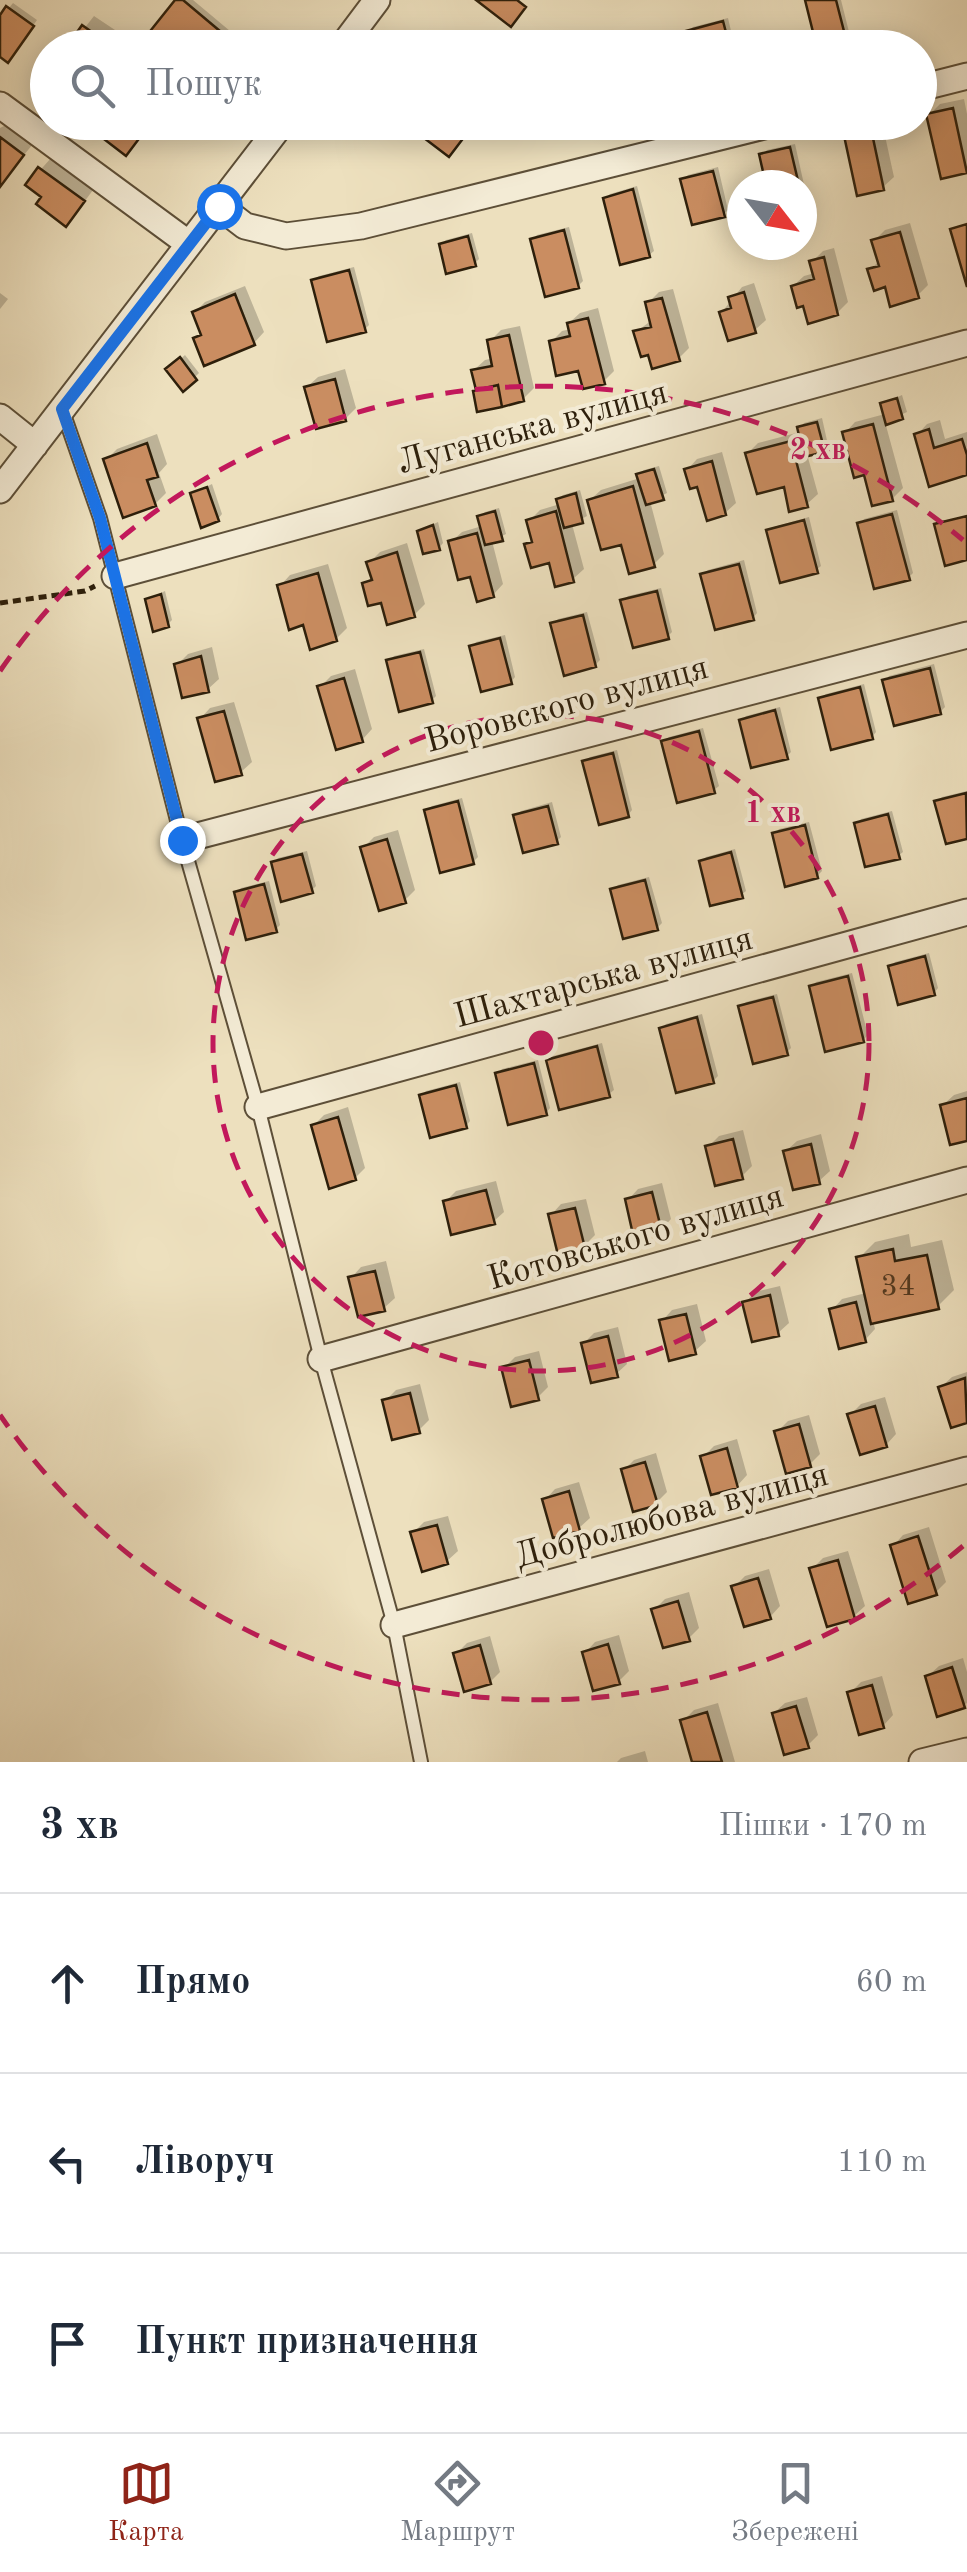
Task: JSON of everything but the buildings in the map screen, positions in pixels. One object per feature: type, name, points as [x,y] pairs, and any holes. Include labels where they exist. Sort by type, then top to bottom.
[{"type":"street","points":[[355,30],[378,0]]},
{"type":"street","points":[[937,84],[967,76]]},
{"type":"street","points":[[0,106],[30,128]]},
{"type":"street","points":[[47,140],[189,244]]},
{"type":"street","points":[[0,490],[269,140]]},
{"type":"street","points":[[219,206],[244,226],[286,236],[360,226],[707,140]]},
{"type":"street","name":"Луганська вулиця","points":[[114,576],[967,343]]},
{"type":"street","points":[[0,417],[35,445]]},
{"type":"street","name":"Воровского вулиця","points":[[182,840],[967,635]]},
{"type":"street","name":"Шахтарська вулиця","points":[[258,1108],[967,912]]},
{"type":"street","name":"Котовського вулиця","points":[[321,1359],[967,1180]]},
{"type":"street","name":"Добролюбова вулиця","points":[[394,1625],[967,1470]]},
{"type":"street","points":[[922,1762],[967,1751]]},
{"type":"lane","points":[[62,409],[100,518],[182,840],[258,1108],[394,1625],[421,1762]]},
{"type":"path","points":[[0,604],[85,592],[114,576]]},
{"type":"route","points":[[182,840],[100,518],[62,409],[219,206]]}]
